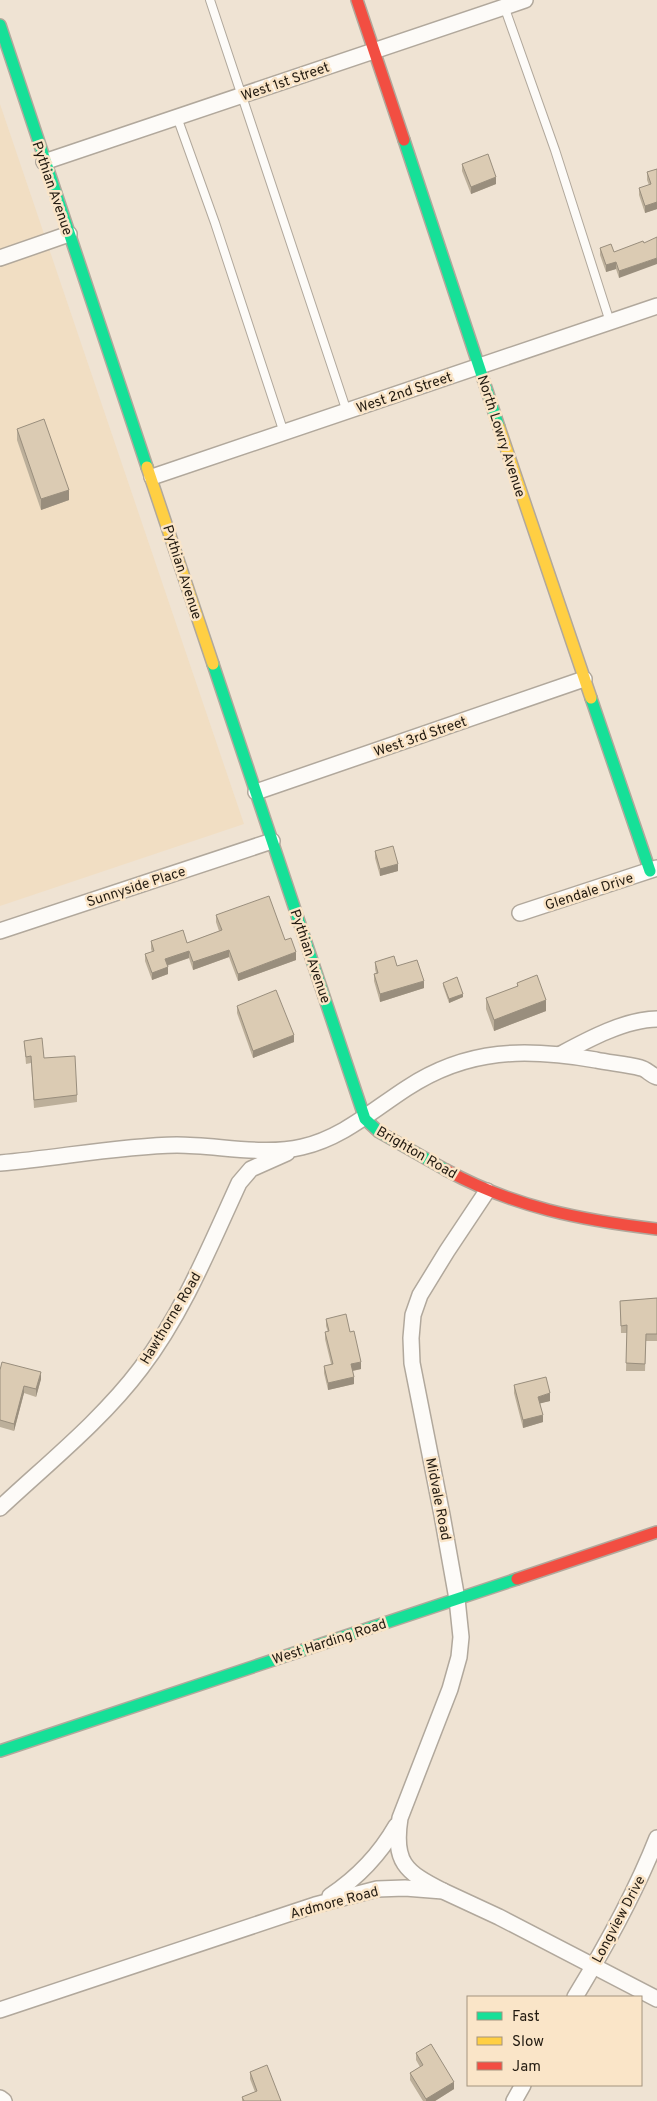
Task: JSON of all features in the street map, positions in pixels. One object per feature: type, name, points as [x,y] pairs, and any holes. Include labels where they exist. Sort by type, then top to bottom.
[{"type":"street","name":"North Lowry Avenue","points":[[357,0],[584,679],[653,869]]},
{"type":"street","name":"West 1st Street","points":[[44,162],[374,51],[503,3],[525,0]]},
{"type":"street","name":"Pythian Avenue","points":[[0,25],[44,162],[152,477],[365,1118]]},
{"type":"street","points":[[0,258],[69,234]]},
{"type":"street","name":"West 2nd Street","points":[[152,477],[657,306]]},
{"type":"street","name":"West 3rd Street","points":[[256,792],[584,679]]},
{"type":"street","name":"Sunnyside Place","points":[[0,931],[272,841]]},
{"type":"street","name":"Glendale Drive","points":[[520,914],[653,869]]},
{"type":"street","points":[[561,1054],[600,1035],[634,1023],[657,1019]]},
{"type":"street","points":[[365,1118],[406,1089],[433,1073],[481,1057],[513,1053],[561,1054],[642,1068],[657,1077]]},
{"type":"street","name":"Brighton Road","points":[[0,1163],[129,1148],[179,1145],[283,1150],[303,1147],[330,1137],[365,1118],[379,1132],[487,1191],[520,1203],[567,1214],[657,1229]]},
{"type":"street","name":"Hawthorne Road","points":[[0,1508],[107,1407],[141,1368],[179,1309],[239,1183],[251,1169],[303,1147]]},
{"type":"street","name":"Midvale Road","points":[[315,1905],[346,1885],[366,1866],[387,1841],[400,1818],[450,1689],[459,1657],[460,1637],[457,1599],[412,1363],[411,1338],[414,1315],[420,1295],[487,1191]]},
{"type":"street","name":"West Harding Road","points":[[0,1750],[657,1532]]},
{"type":"street","name":"Midvale Road","points":[[400,1818],[397,1840],[398,1850],[404,1864],[411,1873],[443,1891]]},
{"type":"street","name":"Longview Drive","points":[[576,1996],[621,1918],[645,1869],[657,1838]]},
{"type":"street","name":"Ardmore Road","points":[[0,2010],[315,1905],[377,1889],[405,1888],[443,1891],[499,1917],[657,1999]]},
{"type":"street","points":[[0,2098],[4,2101]]},
{"type":"lane","points":[[210,0],[347,412]]},
{"type":"lane","points":[[503,3],[555,150],[610,322]]},
{"type":"lane","points":[[177,118],[215,223],[284,433]]},
{"type":"shaded area","points":[[0,104],[244,824],[0,906]]},
{"type":"building","points":[[488,154],[496,177],[471,187],[462,164]]},
{"type":"building","points":[[657,169],[657,202],[645,206],[639,188],[651,184],[647,172]]},
{"type":"building","points":[[657,237],[657,258],[619,271],[616,262],[606,265],[600,248],[611,244],[614,252]]},
{"type":"building","points":[[44,419],[69,490],[41,499],[17,429]]},
{"type":"building","points":[[393,846],[398,864],[380,869],[375,851]]},
{"type":"building","points":[[269,896],[285,940],[291,938],[296,952],[238,974],[229,950],[193,962],[189,951],[165,959],[168,967],[152,973],[145,954],[154,951],[151,941],[183,930],[187,943],[222,930],[216,915]]},
{"type":"building","points":[[394,956],[397,966],[417,960],[424,981],[380,994],[374,974],[378,973],[375,962]]},
{"type":"building","points":[[537,975],[546,1000],[494,1020],[486,998],[518,986],[517,983]]},
{"type":"building","points":[[457,977],[463,994],[449,999],[443,983]]},
{"type":"building","points":[[276,990],[294,1035],[253,1051],[237,1006]]},
{"type":"building","points":[[42,1038],[44,1058],[75,1056],[77,1095],[34,1100],[31,1056],[26,1057],[24,1041]]},
{"type":"building","points":[[657,1298],[657,1334],[646,1334],[645,1364],[626,1363],[627,1325],[621,1326],[620,1301]]},
{"type":"building","points":[[346,1314],[350,1332],[354,1331],[361,1362],[351,1364],[354,1377],[328,1383],[324,1366],[333,1364],[325,1332],[329,1331],[326,1319]]},
{"type":"building","points":[[2,1362],[41,1372],[36,1389],[24,1386],[14,1424],[0,1420],[0,1370]]},
{"type":"building","points":[[546,1377],[550,1393],[538,1397],[543,1415],[523,1420],[514,1385]]},
{"type":"building","points":[[431,2044],[454,2082],[426,2099],[410,2073],[423,2065],[416,2053]]},
{"type":"building","points":[[267,2065],[281,2101],[244,2101],[242,2097],[257,2091],[250,2072]]},
{"type":"traffic: fast","points":[[0,25],[147,467]]},
{"type":"traffic: fast","points":[[404,140],[499,427]]},
{"type":"traffic: fast","points":[[213,664],[365,1119],[379,1132],[446,1170]]},
{"type":"traffic: fast","points":[[591,698],[650,871]]},
{"type":"traffic: fast","points":[[0,1751],[517,1579]]},
{"type":"traffic: slow","points":[[499,427],[591,698]]},
{"type":"traffic: slow","points":[[147,467],[213,664]]},
{"type":"traffic: jam","points":[[357,0],[404,140]]},
{"type":"traffic: jam","points":[[446,1170],[471,1183],[522,1203],[574,1216],[657,1229]]},
{"type":"traffic: jam","points":[[517,1579],[657,1532]]}]
